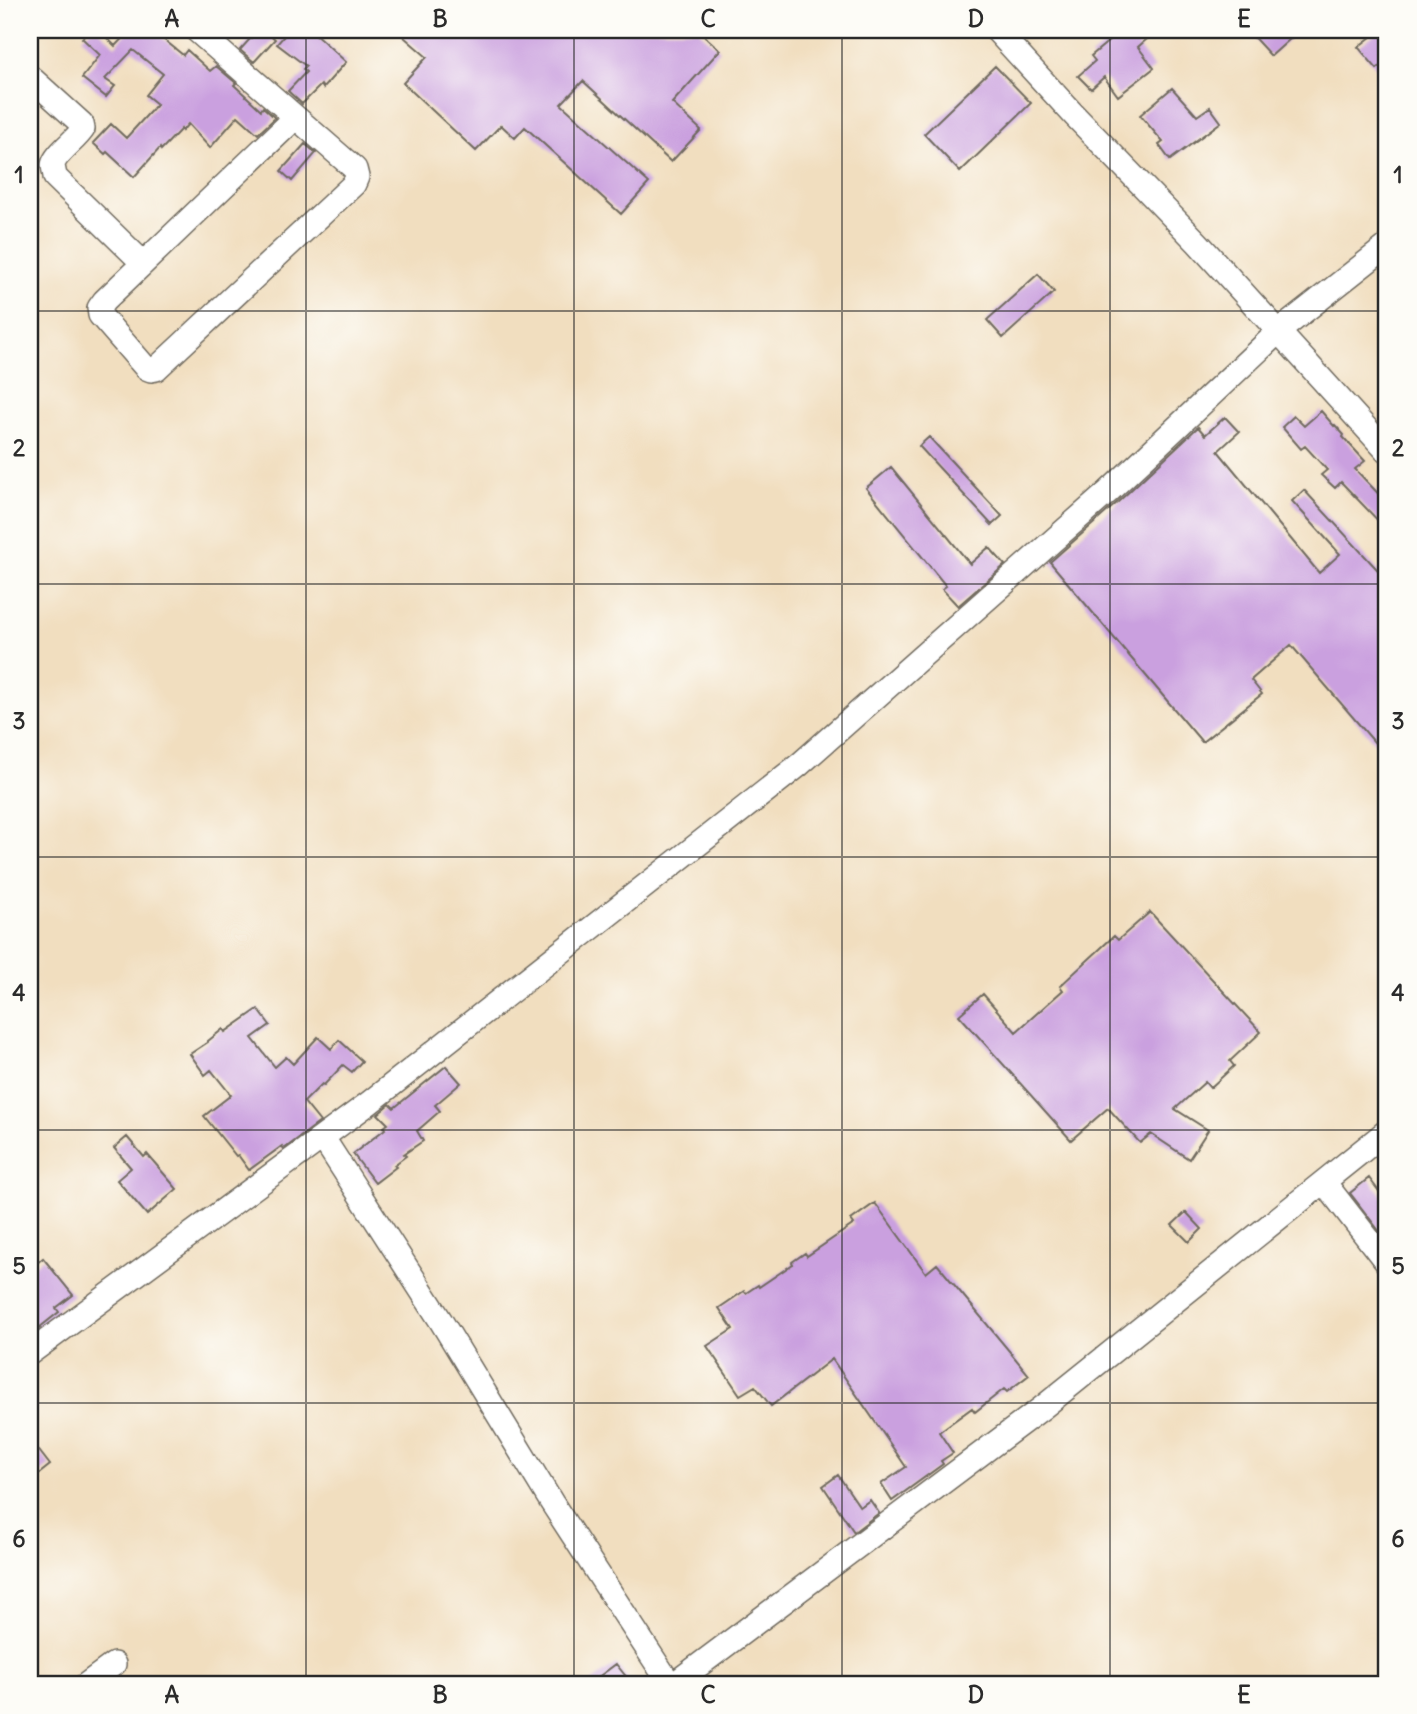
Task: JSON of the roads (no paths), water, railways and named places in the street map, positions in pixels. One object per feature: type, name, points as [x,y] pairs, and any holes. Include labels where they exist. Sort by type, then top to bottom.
[{"type":"street","points":[[196,30],[355,169],[357,177],[354,184],[156,369],[146,368],[100,316],[99,308],[295,118]]},
{"type":"street","points":[[996,30],[1198,243],[1387,451]]},
{"type":"street","points":[[30,77],[82,124],[83,129],[79,135],[57,158],[53,166],[55,177],[143,263]]},
{"type":"street","points":[[30,1353],[369,1103],[799,765],[1108,492],[1278,332],[1387,246]]},
{"type":"street","points":[[323,1138],[441,1321],[552,1503],[672,1684],[1042,1408],[1387,1131]]},
{"type":"street","points":[[1324,1182],[1387,1263]]},
{"type":"street","points":[[88,1684],[114,1664]]}]
